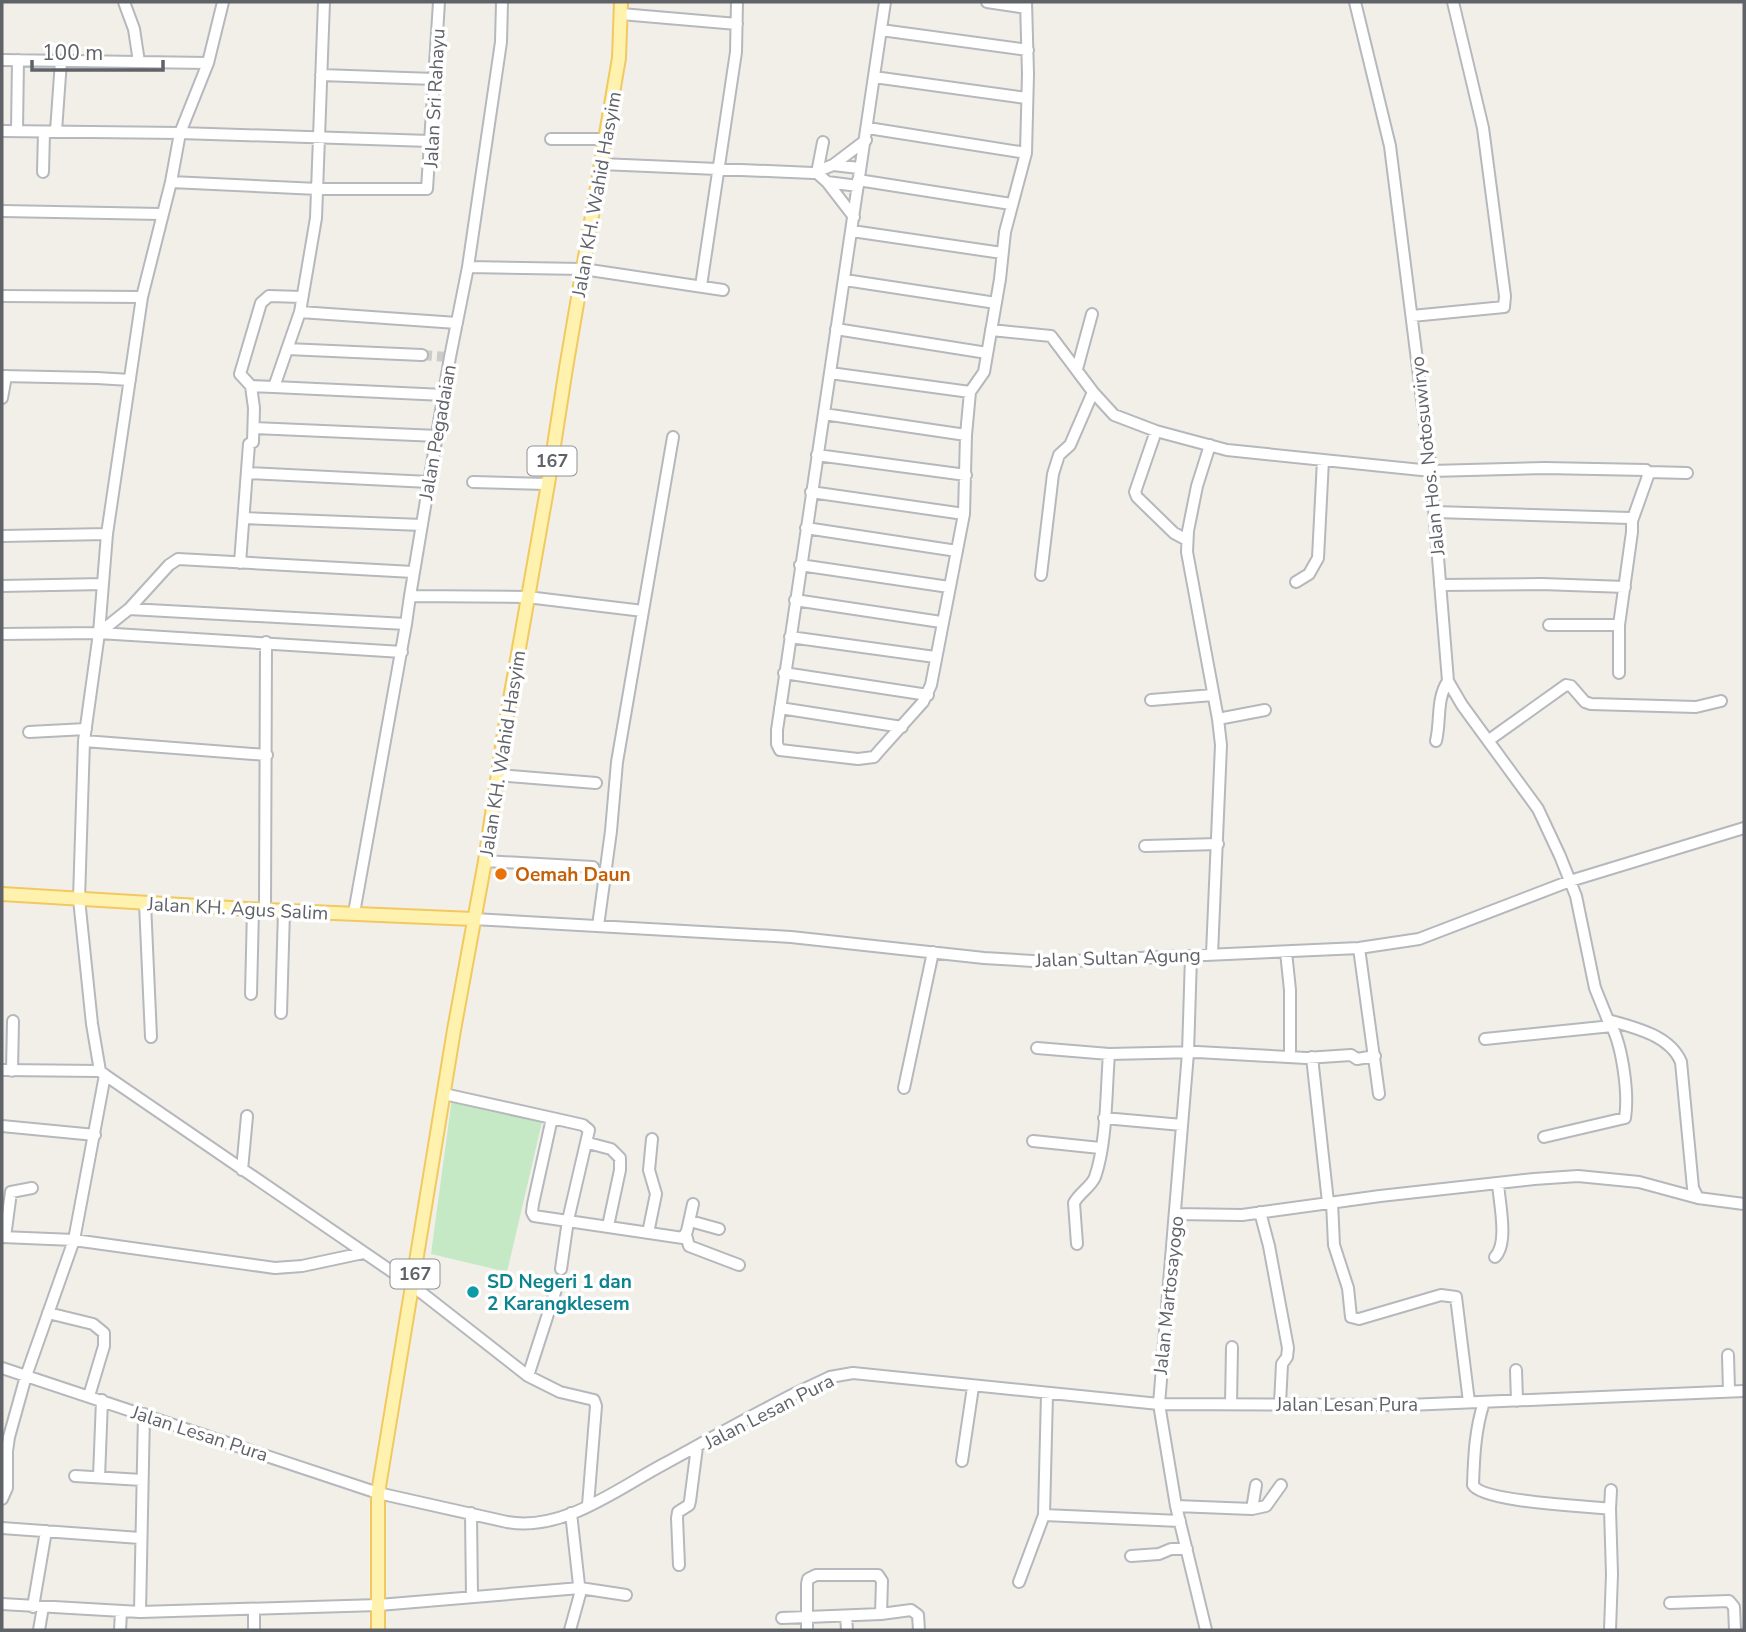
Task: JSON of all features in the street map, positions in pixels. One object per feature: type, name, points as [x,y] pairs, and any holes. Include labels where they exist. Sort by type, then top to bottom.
[{"type":"main road","name":"Jalan KH. Wahid Hasyim","points":[[379,1630],[378,1493],[619,58],[621,8]]},
{"type":"main road","name":"Jalan KH. Agus Salim","points":[[2,894],[259,910],[473,919]]},
{"type":"street","points":[[124,2],[134,29],[139,62]]},
{"type":"street","points":[[2,1499],[7,1488],[4,1460],[9,1437],[26,1377],[74,1240],[96,1135],[102,1073],[92,1024],[79,899],[84,741],[100,629],[107,534],[142,297],[171,183],[180,133],[208,63],[223,2]]},
{"type":"street","points":[[274,387],[299,312],[316,218],[324,2]]},
{"type":"street","name":"Jalan Sri Rahayu","points":[[318,189],[422,190],[429,186],[439,2]]},
{"type":"street","name":"Jalan Pegadaian","points":[[354,913],[402,652],[449,357],[468,267],[501,42],[502,2]]},
{"type":"street","points":[[701,286],[736,52],[737,2]]},
{"type":"street","points":[[885,2],[784,673],[776,744],[777,748],[785,751],[858,760],[874,757],[928,695],[964,514],[970,392],[982,375],[1011,204],[1026,153],[1026,5],[987,2]]},
{"type":"street","name":"Jalan Hos. Notosuwiryo","points":[[1355,2],[1390,146],[1431,471],[1448,681],[1538,809],[1576,896],[1595,988],[1617,1040],[1625,1091],[1625,1118],[1544,1138]]},
{"type":"street","points":[[1412,316],[1504,307],[1505,296],[1483,128],[1453,2]]},
{"type":"street","points":[[621,8],[737,24]]},
{"type":"street","points":[[881,30],[1028,50]]},
{"type":"street","points":[[2,60],[208,63]]},
{"type":"street","points":[[17,131],[18,60]]},
{"type":"street","points":[[43,172],[61,61]]},
{"type":"street","points":[[321,75],[434,79]]},
{"type":"street","points":[[874,77],[1026,98]]},
{"type":"street","points":[[2,131],[180,133],[430,141]]},
{"type":"street","points":[[601,164],[817,173],[833,165],[867,134],[1026,153]]},
{"type":"street","points":[[551,139],[605,139]]},
{"type":"street","points":[[817,173],[823,142]]},
{"type":"street","points":[[833,165],[859,178]]},
{"type":"street","points":[[817,173],[854,217]]},
{"type":"street","points":[[827,182],[859,178],[1011,204]]},
{"type":"street","points":[[171,183],[318,189]]},
{"type":"street","points":[[2,211],[161,214]]},
{"type":"street","points":[[852,231],[1002,253]]},
{"type":"street","points":[[468,267],[583,269],[723,290]]},
{"type":"street","points":[[845,280],[996,303]]},
{"type":"street","points":[[2,296],[142,297]]},
{"type":"street","points":[[240,563],[248,444],[253,442],[254,428],[251,386],[240,374],[261,303],[268,296],[302,297]]},
{"type":"street","points":[[299,312],[457,323]]},
{"type":"street","points":[[1077,369],[1092,314]]},
{"type":"street","points":[[836,329],[986,353]]},
{"type":"street","points":[[991,330],[1051,336],[1114,415],[1156,431],[1236,451],[1431,471],[1545,468],[1687,473]]},
{"type":"street","points":[[287,349],[422,355]]},
{"type":"street","points":[[830,373],[970,392]]},
{"type":"street","points":[[2,398],[4,376],[130,380]]},
{"type":"street","points":[[251,386],[444,395]]},
{"type":"street","points":[[1041,575],[1053,474],[1059,455],[1070,445],[1093,392]]},
{"type":"street","points":[[824,414],[966,435]]},
{"type":"street","points":[[254,428],[438,436]]},
{"type":"street","points":[[1156,431],[1135,492],[1169,528],[1187,540]]},
{"type":"street","points":[[598,926],[617,762],[673,437]]},
{"type":"street","points":[[1210,445],[1197,486],[1187,540],[1221,746],[1212,954]]},
{"type":"street","points":[[817,455],[966,475]]},
{"type":"street","points":[[1296,582],[1309,574],[1318,558],[1323,460]]},
{"type":"street","points":[[1619,673],[1619,625],[1632,521],[1648,472]]},
{"type":"street","points":[[247,473],[429,482]]},
{"type":"street","points":[[473,482],[548,484]]},
{"type":"street","points":[[811,492],[964,514]]},
{"type":"street","points":[[1435,512],[1625,517],[1632,521]]},
{"type":"street","points":[[244,518],[422,525]]},
{"type":"street","points":[[806,528],[957,551]]},
{"type":"street","points":[[2,536],[107,534]]},
{"type":"street","points":[[100,629],[129,609],[173,561],[185,559],[413,572]]},
{"type":"street","points":[[800,565],[949,587]]},
{"type":"street","points":[[2,586],[103,584]]},
{"type":"street","points":[[1440,585],[1542,584],[1625,587]]},
{"type":"street","points":[[410,596],[527,597],[643,611]]},
{"type":"street","points":[[795,600],[941,622]]},
{"type":"street","points":[[129,609],[406,624]]},
{"type":"street","points":[[1549,625],[1619,625]]},
{"type":"street","points":[[2,634],[100,629],[402,652]]},
{"type":"street","points":[[790,637],[935,657]]},
{"type":"street","points":[[251,994],[259,910],[267,755],[267,642]]},
{"type":"street","points":[[784,673],[928,695]]},
{"type":"street","points":[[1436,741],[1440,727],[1440,698],[1448,681]]},
{"type":"street","points":[[1489,740],[1566,685],[1572,686],[1585,702],[1591,704],[1696,707],[1721,701]]},
{"type":"street","points":[[1151,700],[1213,695]]},
{"type":"street","points":[[780,708],[902,727]]},
{"type":"street","points":[[1218,719],[1265,710]]},
{"type":"street","points":[[29,732],[86,729]]},
{"type":"street","points":[[84,741],[267,755]]},
{"type":"street","points":[[497,775],[596,783]]},
{"type":"street","name":"Jalan Sultan Agung","points":[[473,919],[791,937],[1050,962],[1359,948],[1419,939],[1570,881],[1744,828]]},
{"type":"street","points":[[1145,846],[1218,844]]},
{"type":"street","points":[[485,861],[593,867]]},
{"type":"street","points":[[145,903],[151,1037]]},
{"type":"street","points":[[281,1013],[284,911]]},
{"type":"street","points":[[1359,948],[1379,1094]]},
{"type":"street","points":[[904,1088],[933,952]]},
{"type":"street","points":[[1286,952],[1290,990],[1290,1058]]},
{"type":"street","name":"Jalan Martosayogo","points":[[1191,956],[1188,1053],[1158,1404],[1180,1521],[1206,1630]]},
{"type":"street","points":[[13,1021],[7,1071],[102,1073],[414,1286],[528,1376],[560,1392],[594,1400],[588,1505]]},
{"type":"street","points":[[1485,1039],[1610,1023],[1643,1030],[1656,1038],[1678,1056],[1681,1062],[1693,1188],[1698,1198]]},
{"type":"street","points":[[1037,1048],[1109,1054],[1238,1053],[1290,1058],[1351,1055],[1356,1059],[1375,1056]]},
{"type":"street","points":[[1077,1244],[1074,1203],[1093,1181],[1104,1118],[1109,1054]]},
{"type":"street","points":[[1312,1057],[1334,1245],[1349,1288],[1351,1317],[1359,1319],[1441,1295],[1456,1297],[1469,1402]]},
{"type":"street","points":[[444,1094],[587,1127],[588,1143],[568,1220],[561,1269]]},
{"type":"street","points":[[242,1170],[247,1116]]},
{"type":"street","points":[[552,1118],[532,1212],[538,1217],[678,1238],[686,1235]]},
{"type":"street","points":[[1104,1118],[1182,1125]]},
{"type":"street","points":[[2,1126],[96,1135]]},
{"type":"street","points":[[648,1233],[656,1194],[648,1164],[652,1139]]},
{"type":"street","points":[[1033,1141],[1100,1148]]},
{"type":"street","points":[[588,1143],[611,1149],[620,1158],[608,1226]]},
{"type":"street","points":[[1176,1214],[1216,1216],[1534,1179],[1596,1176],[1665,1187],[1698,1198],[1744,1204]]},
{"type":"street","points":[[1495,1257],[1499,1252],[1502,1236],[1498,1183]]},
{"type":"street","points":[[32,1188],[11,1192],[3,1237],[74,1240],[275,1268],[302,1266],[363,1253]]},
{"type":"street","points":[[694,1204],[686,1235],[689,1246],[739,1265]]},
{"type":"street","points":[[1260,1212],[1288,1348],[1287,1357],[1282,1364],[1280,1404]]},
{"type":"street","points":[[690,1221],[719,1229]]},
{"type":"street","points":[[528,1376],[558,1283]]},
{"type":"street","points":[[48,1314],[93,1324],[104,1333],[104,1346],[89,1396]]},
{"type":"street","points":[[1231,1404],[1232,1348]]},
{"type":"street","points":[[1728,1356],[1729,1391]]},
{"type":"street","name":"Jalan Lesan Pura","points":[[2,1368],[378,1493],[524,1524],[538,1523],[588,1505],[731,1426],[838,1375],[862,1373],[974,1387],[1158,1404],[1484,1402],[1744,1391]]},
{"type":"street","points":[[1516,1370],[1517,1401]]},
{"type":"street","points":[[962,1461],[974,1387]]},
{"type":"street","points":[[1019,1583],[1044,1515],[1046,1394]]},
{"type":"street","points":[[99,1477],[103,1400]]},
{"type":"street","points":[[1484,1402],[1474,1444],[1474,1488],[1501,1498],[1610,1509]]},
{"type":"street","points":[[140,1612],[144,1414]]},
{"type":"street","points":[[679,1565],[677,1518],[680,1509],[689,1505],[697,1447]]},
{"type":"street","points":[[75,1476],[142,1480]]},
{"type":"street","points":[[1252,1509],[1256,1485]]},
{"type":"street","points":[[1177,1506],[1252,1509],[1266,1506],[1281,1485]]},
{"type":"street","points":[[1610,1630],[1611,1490]]},
{"type":"street","points":[[471,1513],[472,1597]]},
{"type":"street","points":[[570,1630],[580,1588],[571,1513]]},
{"type":"street","points":[[1044,1515],[1180,1521]]},
{"type":"street","points":[[2,1528],[140,1538]]},
{"type":"street","points":[[39,1630],[38,1607],[46,1531]]},
{"type":"street","points":[[1131,1556],[1187,1549]]},
{"type":"street","points":[[807,1630],[807,1584],[811,1576],[878,1576],[882,1581],[881,1614]]},
{"type":"street","points":[[2,1604],[140,1612],[379,1605],[580,1588],[626,1595]]},
{"type":"street","points":[[1670,1603],[1729,1601],[1734,1607],[1735,1630]]},
{"type":"street","points":[[254,1609],[254,1630]]},
{"type":"street","points":[[782,1618],[881,1614],[911,1610],[916,1612],[919,1630]]},
{"type":"street","points":[[120,1630],[121,1612]]},
{"type":"street","points":[[846,1616],[847,1630]]},
{"type":"green space","points":[[452,1098],[542,1122],[507,1272],[431,1254]]},
{"type":"tunnel","points":[[422,355],[448,357]]},
{"type":"place","name":"Oemah Daun","points":[[501,874]]},
{"type":"place","name":"SD Negeri 1 dan 2 Karangklesem","points":[[473,1292]]}]
